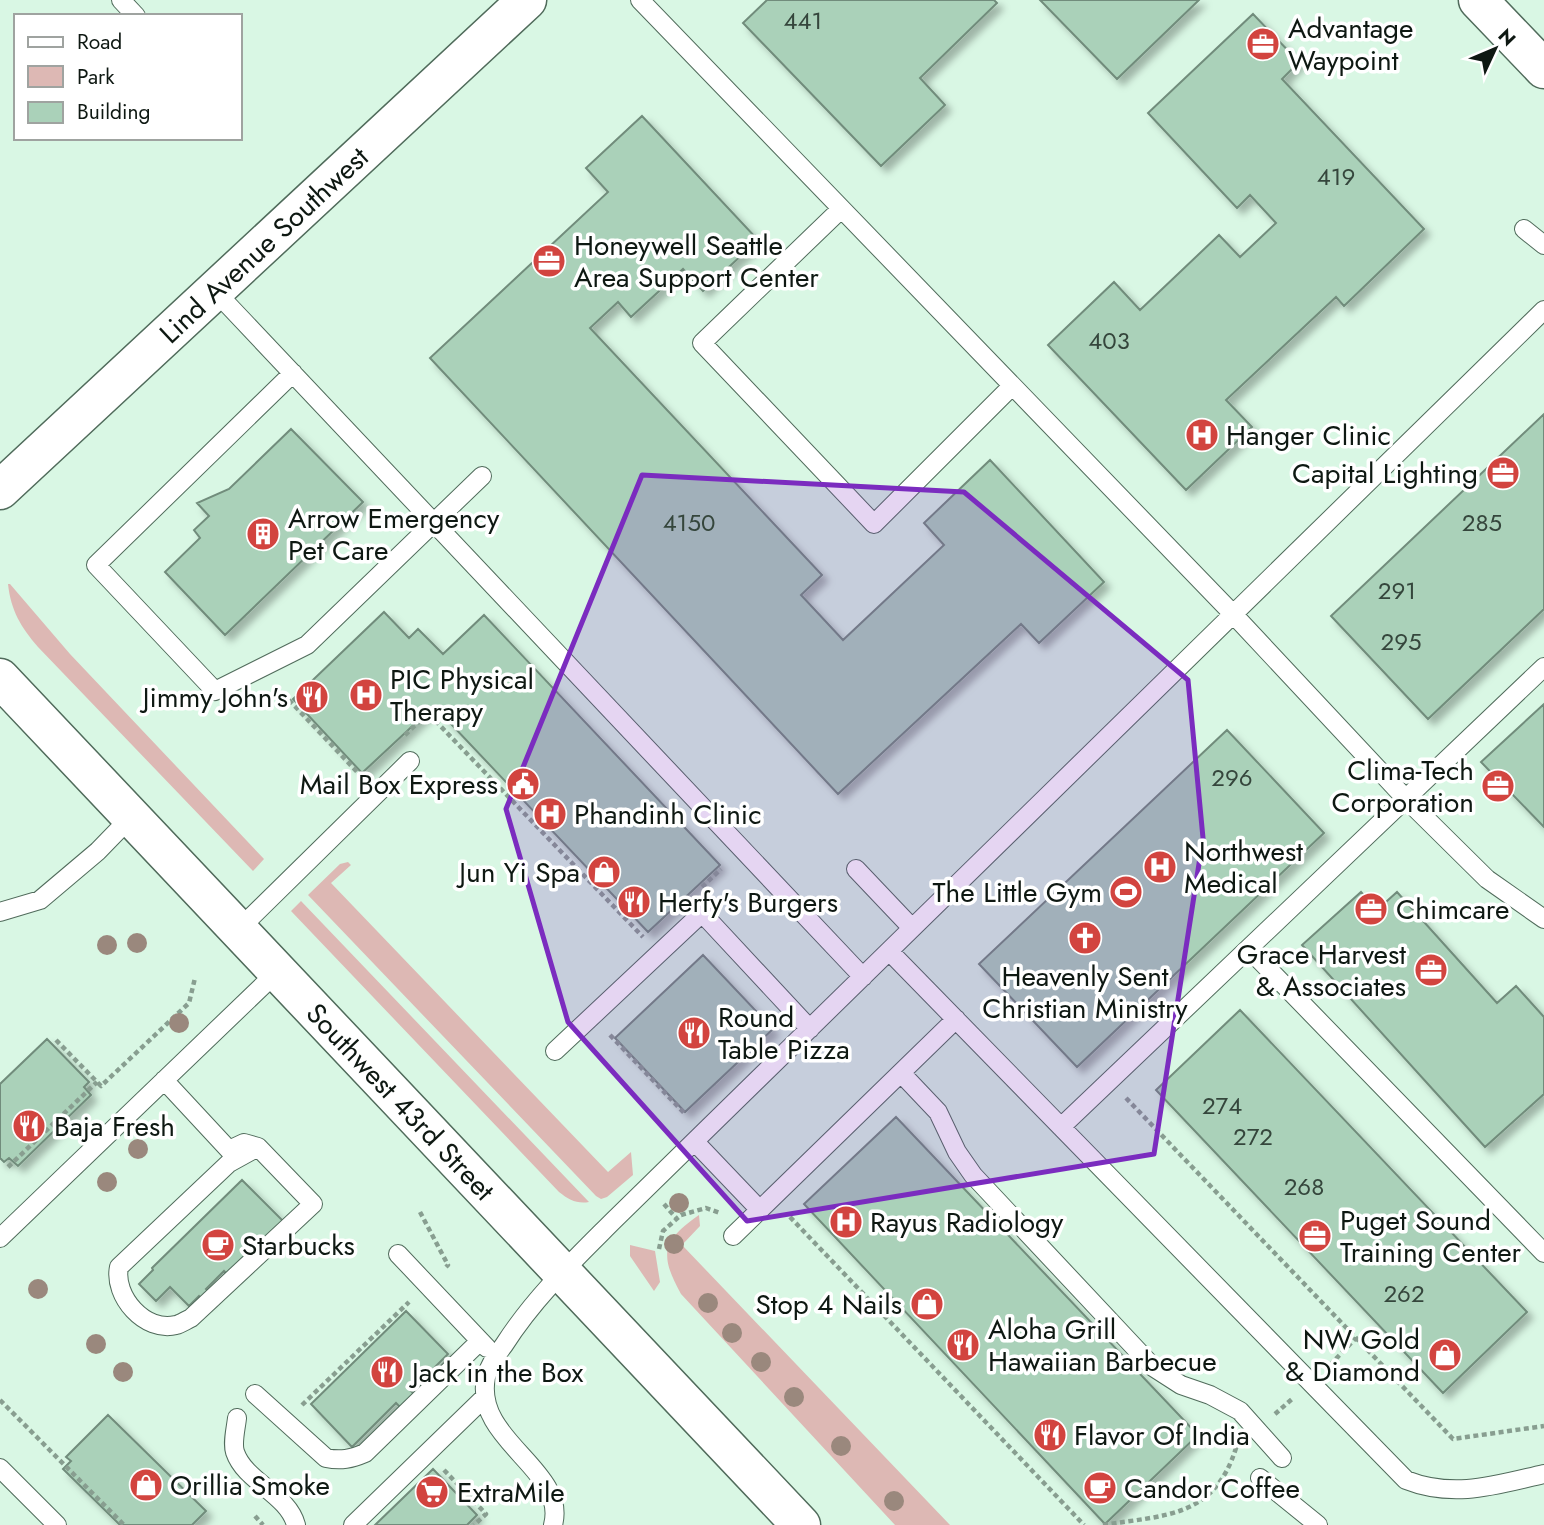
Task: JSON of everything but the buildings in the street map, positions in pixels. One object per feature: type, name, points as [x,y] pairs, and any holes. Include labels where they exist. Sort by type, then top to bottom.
[{"type":"main road","name":"Lind Avenue Southwest","points":[[0,490],[527,0]]},
{"type":"main road","points":[[1478,0],[1544,69]]},
{"type":"main road","name":"Southwest 43rd Street","points":[[0,678],[801,1525]]},
{"type":"lane","points":[[121,0],[134,14]]},
{"type":"lane","points":[[640,0],[1233,614],[1406,799],[1487,879],[1544,919]]},
{"type":"lane","points":[[841,209],[702,343],[874,524],[1012,386]]},
{"type":"lane","points":[[1524,229],[1544,245]]},
{"type":"lane","points":[[214,290],[863,977]]},
{"type":"lane","points":[[553,1525],[556,1513],[551,1492],[501,1433],[492,1419],[485,1397],[486,1377],[521,1318],[561,1273],[1544,310]]},
{"type":"lane","points":[[293,373],[96,565],[215,691],[307,645],[482,476]]},
{"type":"lane","points":[[1061,1127],[1544,667]]},
{"type":"lane","points":[[238,930],[410,761]]},
{"type":"lane","points":[[0,912],[40,901],[98,851],[131,817]]},
{"type":"lane","points":[[856,869],[912,928]]},
{"type":"lane","points":[[555,1051],[702,913],[810,1029]]},
{"type":"lane","points":[[1249,949],[1544,1253]]},
{"type":"lane","points":[[889,951],[1406,1480],[1426,1488],[1479,1489],[1544,1474]]},
{"type":"lane","points":[[0,1238],[277,972]]},
{"type":"lane","points":[[733,1236],[956,1019]]},
{"type":"lane","points":[[901,1073],[938,1112],[957,1152],[973,1175],[1153,1367],[1181,1385],[1210,1395],[1240,1411],[1282,1458]]},
{"type":"lane","points":[[164,1080],[229,1150],[244,1143],[258,1147],[313,1204],[191,1318],[176,1325],[161,1326],[133,1310],[125,1300],[117,1279],[119,1267],[229,1163],[258,1147]]},
{"type":"lane","points":[[699,1138],[760,1210]]},
{"type":"lane","points":[[398,1254],[496,1357]]},
{"type":"lane","points":[[255,1394],[326,1458],[338,1461],[365,1454],[480,1341]]},
{"type":"lane","points":[[353,1525],[485,1397]]},
{"type":"lane","points":[[237,1418],[234,1450],[243,1465],[292,1514],[296,1525]]},
{"type":"lane","points":[[0,1468],[57,1525]]},
{"type":"lane","points":[[1260,1478],[1318,1525]]},
{"type":"path","points":[[289,700],[361,776],[371,767]]},
{"type":"path","points":[[400,740],[428,713],[646,940]]},
{"type":"path","points":[[693,896],[721,869]]},
{"type":"path","points":[[56,1040],[101,1086],[189,1003],[195,978]]},
{"type":"path","points":[[617,1024],[607,1033],[699,1138]]},
{"type":"path","points":[[8,1167],[97,1082]]},
{"type":"path","points":[[1125,1098],[1453,1439],[1544,1426]]},
{"type":"path","points":[[663,1203],[677,1219]]},
{"type":"path","points":[[783,1209],[1084,1525]]},
{"type":"path","points":[[292,1427],[298,1410],[447,1265],[420,1212]]},
{"type":"path","points":[[0,1400],[124,1525]]},
{"type":"path","points":[[1103,1525],[1182,1512],[1201,1502],[1229,1470],[1236,1448],[1233,1442]]},
{"type":"path","points":[[439,1465],[486,1514],[474,1525]]},
{"type":"path","points":[[251,1473],[232,1491],[263,1525]]},
{"type":"highlighted area","points":[[642,475],[964,492],[1188,680],[1203,838],[1154,1154],[747,1221],[568,1022],[506,809]]},
{"type":"green space","points":[[8,584],[70,654],[264,859],[253,871],[38,647],[18,618]]},
{"type":"green space","points":[[348,862],[351,865],[331,883],[608,1172],[631,1152],[633,1175],[607,1197],[601,1199],[596,1196],[308,895],[340,864]]},
{"type":"green space","points":[[301,901],[589,1202],[573,1201],[559,1192],[291,911]]},
{"type":"green space","points":[[699,1215],[700,1226],[682,1245],[950,1525],[895,1525],[681,1294],[669,1268],[668,1249],[677,1233]]},
{"type":"green space","points":[[630,1245],[655,1251],[660,1282],[654,1291],[630,1256]]},
{"type":"place","name":"Advantage Waypoint","points":[[1263,44]]},
{"type":"place","name":"Honeywell Seattle Area Support Center","points":[[549,261]]},
{"type":"place","name":"Hanger Clinic","points":[[1202,435]]},
{"type":"place","name":"Capital Lighting","points":[[1503,473]]},
{"type":"place","name":"Arrow Emergency Pet Care","points":[[263,534]]},
{"type":"place","name":"PIC Physical Therapy","points":[[366,695]]},
{"type":"place","name":"Jimmy John's","points":[[312,697]]},
{"type":"place","name":"Mail Box Express","points":[[523,784]]},
{"type":"place","name":"Clima-Tech Corporation","points":[[1498,786]]},
{"type":"place","name":"Phandinh Clinic","points":[[550,814]]},
{"type":"place","name":"Northwest Medical","points":[[1160,867]]},
{"type":"place","name":"Jun Yi Spa","points":[[604,872]]},
{"type":"place","name":"The Little Gym","points":[[1126,892]]},
{"type":"place","name":"Herfy's Burgers","points":[[634,902]]},
{"type":"place","name":"Chimcare","points":[[1371,909]]},
{"type":"place","name":"Heavenly Sent Christian Ministry","points":[[1085,938]]},
{"type":"place","name":"Grace Harvest & Associates","points":[[1431,970]]},
{"type":"place","name":"Round Table Pizza","points":[[694,1033]]},
{"type":"place","name":"Baja Fresh","points":[[29,1126]]},
{"type":"place","name":"Rayus Radiology","points":[[846,1222]]},
{"type":"place","name":"Puget Sound Training Center","points":[[1315,1236]]},
{"type":"place","name":"Starbucks","points":[[218,1245]]},
{"type":"place","name":"Stop 4 Nails","points":[[927,1304]]},
{"type":"place","name":"Aloha Grill Hawaiian Barbecue","points":[[963,1345]]},
{"type":"place","name":"NW Gold & Diamond","points":[[1445,1355]]},
{"type":"place","name":"Jack in the Box","points":[[387,1372]]},
{"type":"place","name":"Flavor Of India","points":[[1050,1435]]},
{"type":"place","name":"Orillia Smoke","points":[[146,1485]]},
{"type":"place","name":"Candor Coffee","points":[[1100,1488]]},
{"type":"place","name":"ExtraMile","points":[[432,1492]]}]
